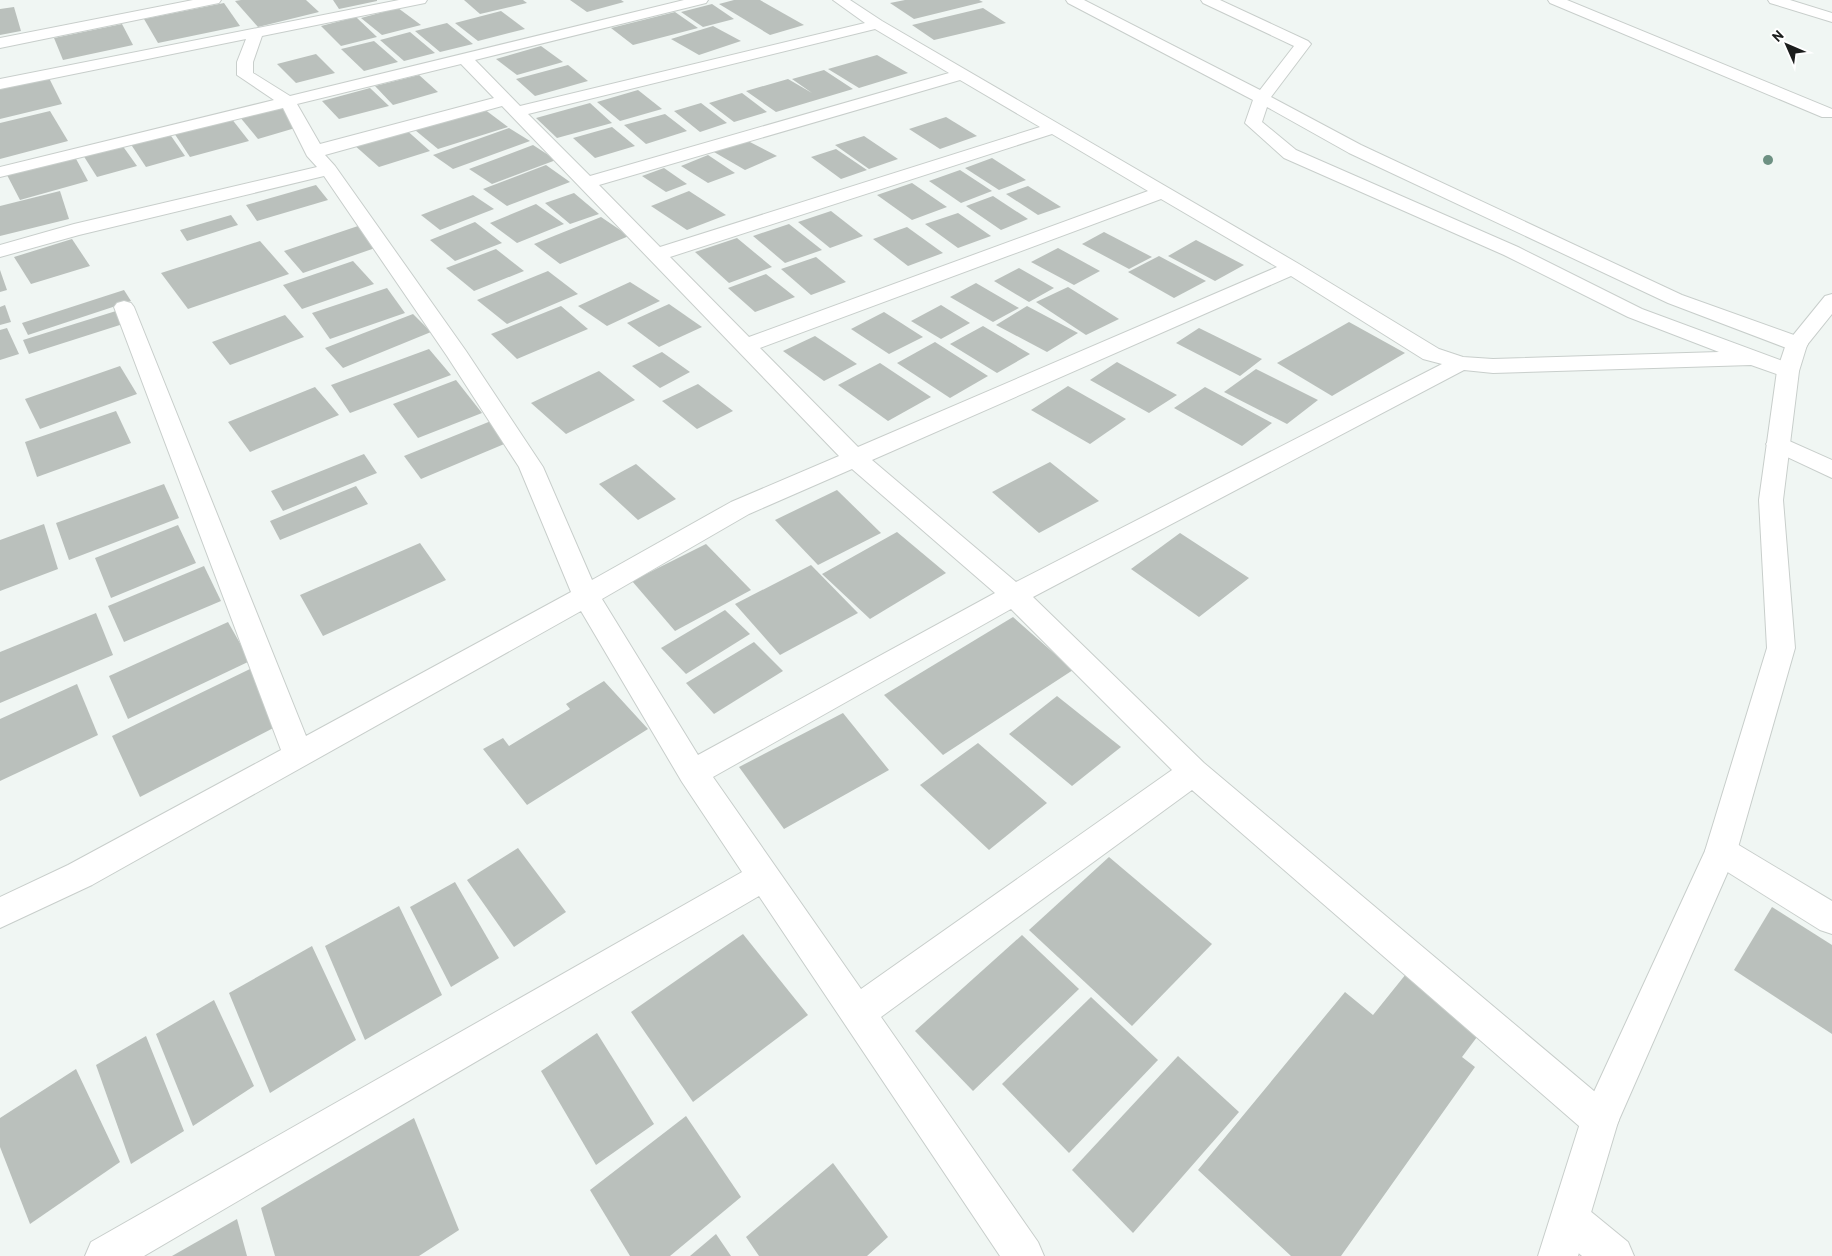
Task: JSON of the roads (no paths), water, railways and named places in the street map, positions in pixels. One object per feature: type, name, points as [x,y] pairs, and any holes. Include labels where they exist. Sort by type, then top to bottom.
[{"type":"street","points":[[0,43],[214,0]]},
{"type":"street","points":[[0,84],[420,0]]},
{"type":"street","points":[[0,172],[701,0]]},
{"type":"street","points":[[840,0],[877,24],[1292,268],[1431,354],[1461,363],[1493,366],[1792,358]]},
{"type":"street","points":[[1072,0],[1356,149],[1675,299],[1792,358]]},
{"type":"street","points":[[1208,0],[1304,44],[1262,98],[1253,123],[1290,154],[1511,251],[1635,314],[1753,358]]},
{"type":"street","points":[[1555,0],[1828,113]]},
{"type":"street","points":[[1775,0],[1832,18]]},
{"type":"street","points":[[307,7],[317,20]]},
{"type":"street","points":[[322,161],[322,148],[877,24]]},
{"type":"street","points":[[256,32],[245,62],[245,75],[288,102],[322,161],[458,356],[531,467],[586,596],[693,773],[1024,1256]]},
{"type":"street","points":[[465,59],[856,459],[1014,595],[1193,772],[1600,1120]]},
{"type":"street","points":[[586,183],[962,74]]},
{"type":"street","points":[[656,255],[1053,128]]},
{"type":"street","points":[[0,251],[322,161]]},
{"type":"street","points":[[746,346],[1162,192]]},
{"type":"street","points":[[0,913],[80,876],[586,596],[740,508],[1292,268]]},
{"type":"street","points":[[124,307],[298,755]]},
{"type":"street","points":[[1614,1256],[1564,1238],[1600,1120],[1721,851],[1781,648],[1771,500],[1778,444],[1792,358],[1829,310]]},
{"type":"street","points":[[693,773],[1014,595],[1461,363]]},
{"type":"street","points":[[1778,444],[1832,470]]},
{"type":"street","points":[[857,1013],[1193,772]]},
{"type":"street","points":[[1721,851],[1832,919]]},
{"type":"street","points":[[105,1256],[764,876]]}]
